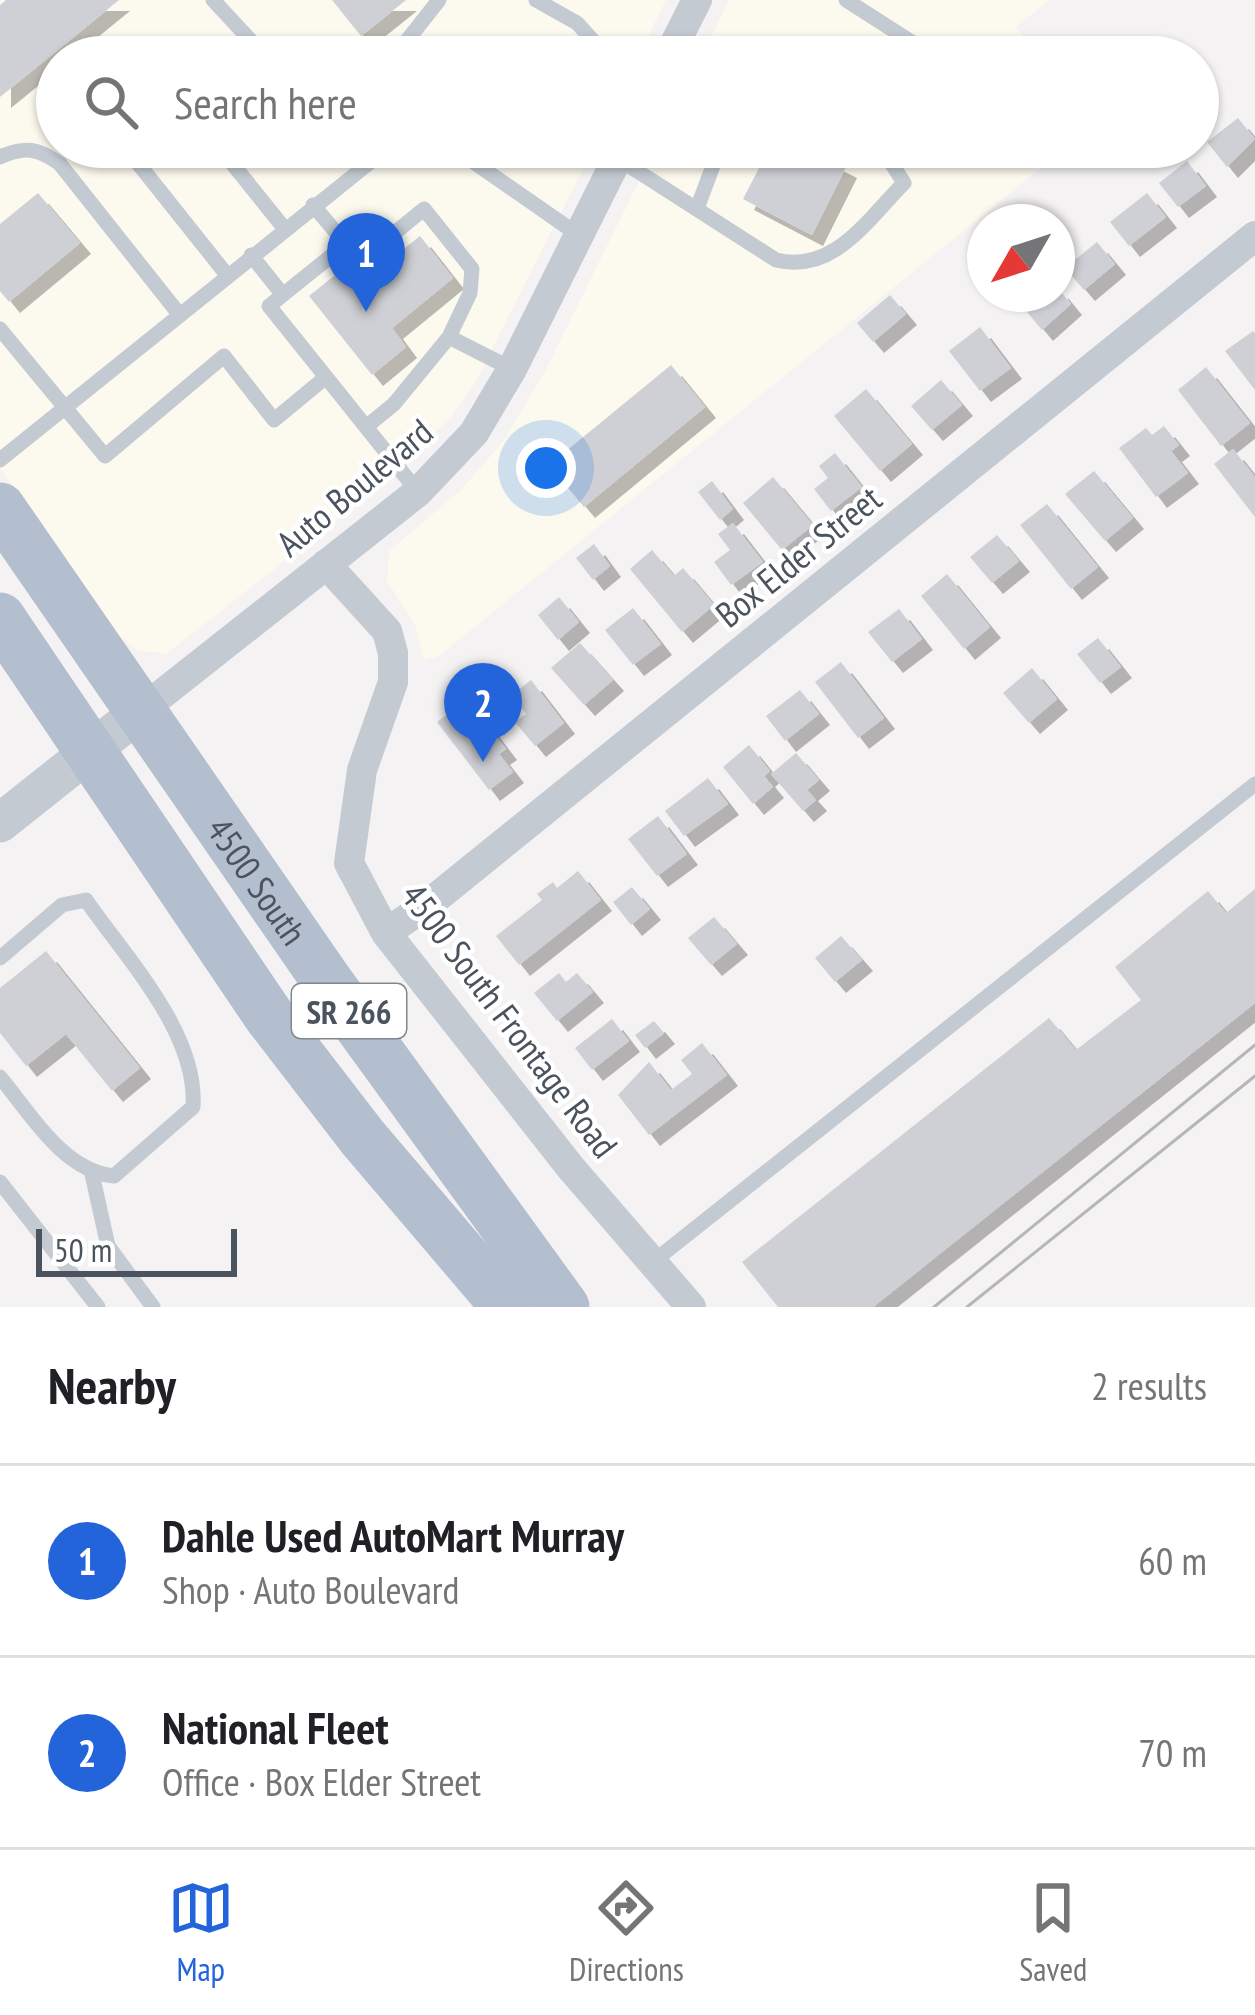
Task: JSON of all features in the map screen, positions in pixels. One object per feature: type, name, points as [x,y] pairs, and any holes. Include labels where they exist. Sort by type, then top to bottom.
[{"type":"main road","name":"4500 South","points":[[0,508],[327,981],[564,1307]]},
{"type":"main road","name":"4500 South","points":[[0,618],[269,1016],[363,1138],[507,1307]]},
{"type":"street","points":[[679,36],[697,0]]},
{"type":"street","name":"Auto Boulevard","points":[[142,710],[418,492],[474,434],[512,370],[613,168]]},
{"type":"street","name":"Box Elder Street","points":[[386,933],[431,902],[1255,236]]},
{"type":"street","name":"4500 South Frontage Road","points":[[326,563],[387,631],[393,652],[393,682],[362,770],[349,863],[386,933],[571,1168],[691,1307]]},
{"type":"street","points":[[0,823],[142,710]]},
{"type":"lane","points":[[213,0],[246,36]]},
{"type":"lane","points":[[411,36],[439,0]]},
{"type":"lane","points":[[536,0],[577,22],[589,36]]},
{"type":"lane","points":[[846,0],[902,36]]},
{"type":"lane","points":[[0,157],[19,149],[36,149]]},
{"type":"lane","points":[[63,168],[179,314]]},
{"type":"lane","points":[[142,168],[227,275]]},
{"type":"lane","points":[[236,168],[284,228]]},
{"type":"lane","points":[[0,460],[361,168]]},
{"type":"lane","points":[[482,168],[580,236]]},
{"type":"lane","points":[[642,168],[776,260],[800,266],[827,259],[904,183],[894,168]]},
{"type":"lane","points":[[698,206],[712,168]]},
{"type":"lane","points":[[313,205],[360,261],[424,209],[472,269],[470,293],[448,337],[394,404],[366,427]]},
{"type":"lane","points":[[346,244],[269,306],[418,492]]},
{"type":"lane","points":[[250,255],[283,295]]},
{"type":"lane","points":[[0,328],[105,456],[224,356],[274,420],[326,377]]},
{"type":"lane","points":[[448,337],[512,370]]},
{"type":"lane","points":[[654,1261],[1255,784]]},
{"type":"lane","points":[[0,958],[62,904],[86,900],[167,1019],[195,1079],[193,1107],[114,1176],[92,1174],[66,1155],[0,1077]]},
{"type":"lane","points":[[92,1174],[109,1246],[153,1307]]},
{"type":"lane","points":[[0,1182],[98,1307]]},
{"type":"shaded area","points":[[0,0],[666,0],[648,36],[36,36],[36,168],[583,168],[475,383],[451,416],[383,484],[166,654],[137,650],[120,637],[0,468]]},
{"type":"shaded area","points":[[729,0],[1050,0],[1016,27],[1024,36],[711,36]]},
{"type":"shaded area","points":[[646,168],[1041,168],[997,204],[967,204],[967,228],[439,656],[424,660],[415,625],[387,581],[389,551],[461,490],[504,440],[542,377]]},
{"type":"building","points":[[6,0],[119,0],[75,36],[36,36],[36,68],[0,97],[0,5]]},
{"type":"building","points":[[332,0],[406,0],[361,36]]},
{"type":"building","points":[[1238,118],[1255,139],[1227,167],[1219,157],[1219,133]]},
{"type":"building","points":[[759,168],[846,168],[812,235],[743,199]]},
{"type":"building","points":[[1178,168],[1192,168],[1206,186],[1178,207],[1159,183]]},
{"type":"building","points":[[38,193],[80,243],[9,302],[0,291],[0,224]]},
{"type":"building","points":[[1147,193],[1166,217],[1129,246],[1110,222]]},
{"type":"building","points":[[420,236],[453,278],[392,328],[406,347],[372,375],[309,296],[344,268],[358,285]]},
{"type":"building","points":[[1097,242],[1115,264],[1084,290],[1075,280],[1075,260]]},
{"type":"building","points":[[890,295],[906,314],[873,342],[857,323]]},
{"type":"building","points":[[1027,312],[1062,312],[1042,330]]},
{"type":"building","points":[[980,327],[1011,368],[980,391],[949,351]]},
{"type":"building","points":[[1255,333],[1255,390],[1225,351]]},
{"type":"building","points":[[671,365],[705,407],[584,507],[549,465]]},
{"type":"building","points":[[1206,367],[1250,423],[1221,446],[1178,390]]},
{"type":"building","points":[[941,380],[962,405],[932,430],[911,406]]},
{"type":"building","points":[[866,389],[912,444],[880,471],[834,416]]},
{"type":"building","points":[[1164,426],[1179,445],[1171,451],[1188,473],[1156,497],[1119,448],[1146,428],[1152,435]]},
{"type":"building","points":[[1233,449],[1255,477],[1255,517],[1214,464]]},
{"type":"building","points":[[835,453],[862,487],[831,511],[814,489],[828,478],[819,466]]},
{"type":"building","points":[[1094,471],[1133,518],[1105,541],[1065,494]]},
{"type":"building","points":[[773,477],[813,525],[782,550],[743,503]]},
{"type":"building","points":[[712,481],[733,509],[720,520],[698,492]]},
{"type":"building","points":[[1047,504],[1098,567],[1071,589],[1020,525]]},
{"type":"building","points":[[733,523],[763,562],[731,585],[714,562],[730,550],[718,534]]},
{"type":"building","points":[[997,535],[1019,561],[992,583],[970,557]]},
{"type":"building","points":[[594,544],[610,566],[593,580],[576,558]]},
{"type":"building","points":[[652,550],[674,576],[683,568],[714,605],[682,632],[630,569]]},
{"type":"building","points":[[947,574],[990,627],[964,649],[921,596]]},
{"type":"building","points":[[559,597],[579,622],[558,640],[538,615]]},
{"type":"building","points":[[633,608],[661,644],[633,665],[605,630]]},
{"type":"building","points":[[899,609],[922,639],[892,662],[868,632]]},
{"type":"building","points":[[1098,638],[1121,667],[1100,683],[1077,654]]},
{"type":"building","points":[[580,643],[613,680],[584,705],[551,668]]},
{"type":"building","points":[[841,662],[884,718],[858,738],[815,682]]},
{"type":"building","points":[[1032,668],[1057,699],[1029,723],[1003,693]]},
{"type":"building","points":[[531,680],[564,723],[535,746],[515,722],[526,714],[512,695]]},
{"type":"building","points":[[800,690],[819,714],[785,741],[766,716]]},
{"type":"building","points":[[468,699],[506,749],[499,754],[513,772],[489,790],[437,722]]},
{"type":"building","points":[[749,745],[770,771],[764,776],[773,787],[753,804],[723,767]]},
{"type":"building","points":[[796,753],[819,780],[807,790],[816,800],[803,811],[771,774]]},
{"type":"building","points":[[708,778],[728,804],[684,836],[665,811]]},
{"type":"building","points":[[658,816],[687,854],[657,876],[628,839]]},
{"type":"building","points":[[578,871],[601,900],[519,965],[496,936],[542,900],[537,894],[553,882],[557,888]]},
{"type":"building","points":[[632,887],[650,909],[631,925],[613,902]]},
{"type":"building","points":[[1255,889],[1255,1003],[873,1307],[778,1307],[742,1262],[1049,1018],[1076,1050],[1141,1000],[1115,967],[1208,891],[1226,913]]},
{"type":"building","points":[[714,917],[737,944],[711,965],[688,938]]},
{"type":"building","points":[[841,936],[862,960],[835,982],[815,958]]},
{"type":"building","points":[[46,951],[140,1068],[112,1091],[66,1034],[26,1066],[0,1033],[0,988]]},
{"type":"building","points":[[559,973],[566,982],[577,973],[593,992],[557,1021],[534,993]]},
{"type":"building","points":[[612,1019],[629,1041],[592,1070],[575,1048]]},
{"type":"building","points":[[654,1021],[664,1033],[645,1048],[635,1035]]},
{"type":"building","points":[[702,1043],[727,1075],[649,1135],[618,1095],[649,1062],[671,1090],[692,1074],[681,1060]]},
{"type":"tram line","points":[[934,1307],[1255,1045]]},
{"type":"tram line","points":[[967,1307],[1255,1076]]},
{"type":"place","name":"Dahle Used AutoMart Murray","points":[[366,312]]},
{"type":"place","name":"National Fleet","points":[[483,762]]}]
